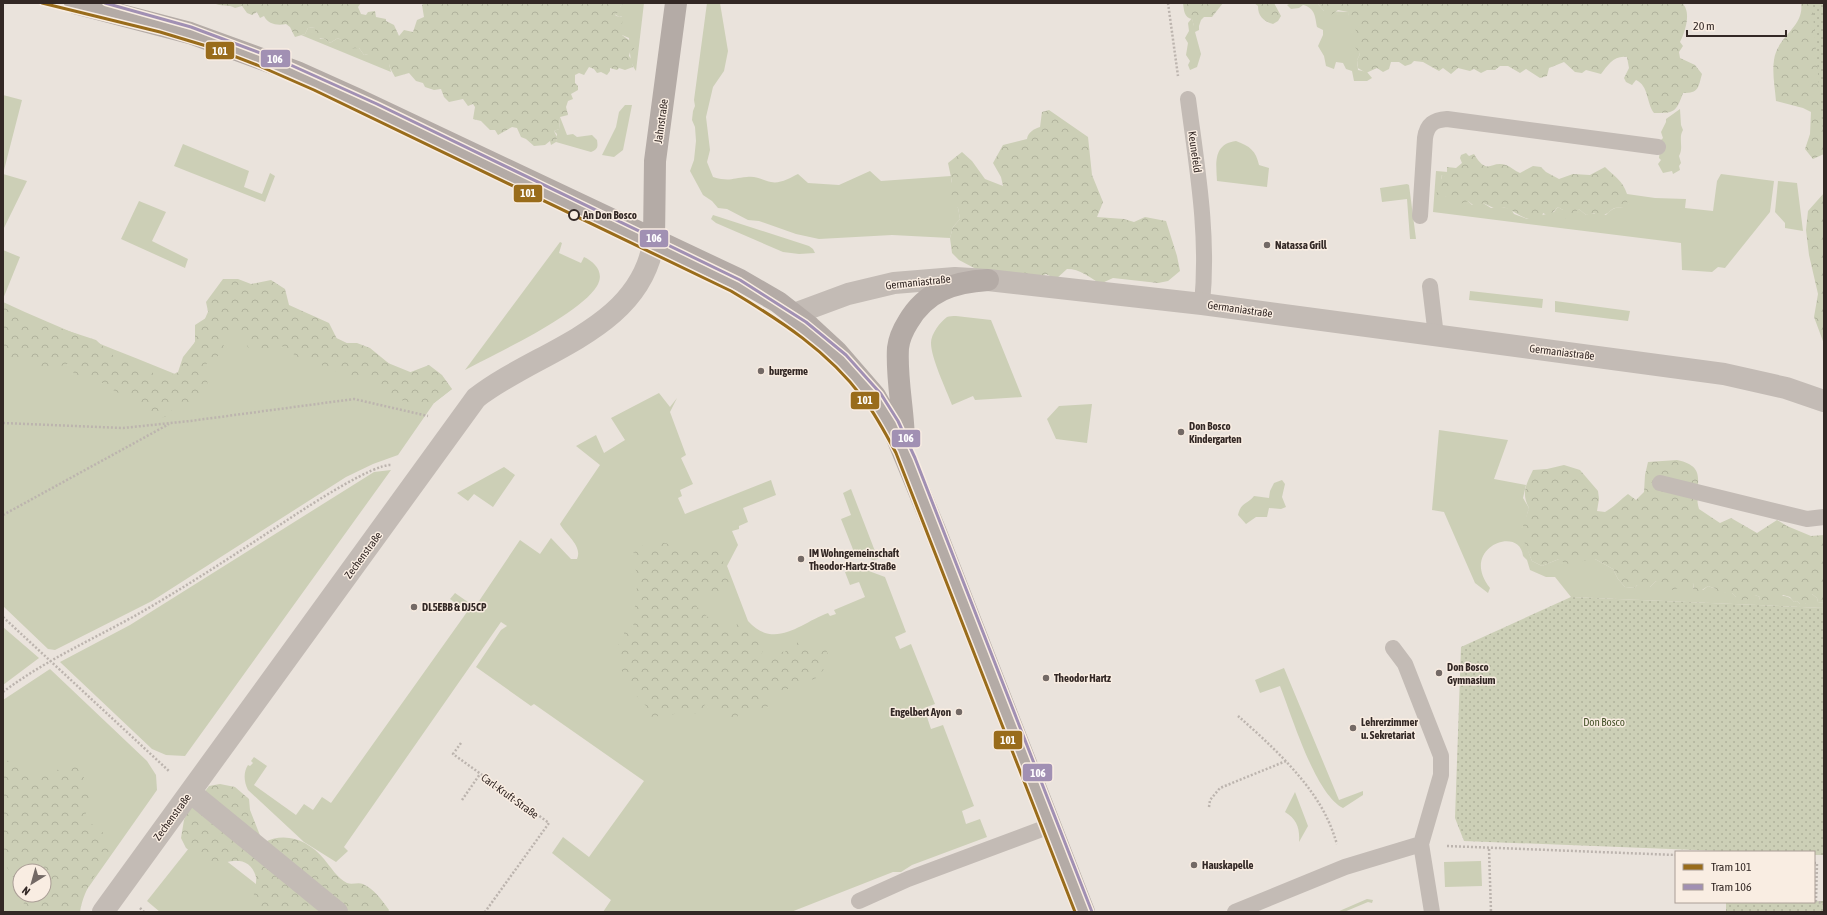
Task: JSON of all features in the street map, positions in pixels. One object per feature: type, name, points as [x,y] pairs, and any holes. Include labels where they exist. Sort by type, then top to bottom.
[{"type":"main road","points":[[75,3],[190,33],[297,72],[429,132],[740,280],[778,302],[831,346],[864,381],[875,396],[893,428],[1084,912]]},
{"type":"main road","name":"Jahnstraße","points":[[654,239],[655,161],[676,3]]},
{"type":"main road","points":[[903,453],[904,434],[898,357],[898,347],[902,334],[918,307],[927,298],[958,284],[988,280]]},
{"type":"street","name":"Zechenstraße","points":[[103,912],[476,398],[591,329],[625,302],[635,291],[647,270],[654,239]]},
{"type":"street","name":"Germaniastraße","points":[[794,314],[848,294],[894,283],[955,278],[988,280],[1202,304],[1724,374],[1786,388],[1824,401]]},
{"type":"street","points":[[190,792],[337,912]]},
{"type":"lane","name":"Keunefeld","points":[[1188,100],[1203,205],[1205,277],[1202,304]]},
{"type":"lane","points":[[1420,216],[1425,138],[1429,126],[1436,121],[1448,119],[1658,147]]},
{"type":"lane","points":[[1430,286],[1436,336]]},
{"type":"lane","points":[[1660,483],[1807,519],[1824,516]]},
{"type":"lane","points":[[1393,648],[1405,664],[1441,756],[1441,775],[1421,844],[1432,912]]},
{"type":"lane","points":[[859,901],[908,879],[1050,826]]},
{"type":"lane","points":[[1235,912],[1345,867],[1421,844]]},
{"type":"path","points":[[1168,3],[1179,87],[1188,100]]},
{"type":"path","points":[[3,423],[123,428],[171,423],[354,398],[458,423]]},
{"type":"path","points":[[3,515],[171,423]]},
{"type":"path","points":[[3,692],[50,660],[132,617],[205,573],[325,496],[359,477],[386,465],[426,468]]},
{"type":"path","points":[[3,616],[190,792]]},
{"type":"path","points":[[1238,716],[1286,761],[1305,782],[1327,818],[1345,867]]},
{"type":"path","name":"Carl-Kruft-Straße","points":[[461,743],[453,754],[549,823],[485,912]]},
{"type":"path","points":[[1208,807],[1210,800],[1220,788],[1286,761]]},
{"type":"path","points":[[462,800],[480,774]]},
{"type":"path","points":[[1421,844],[1489,849],[1675,855]]},
{"type":"path","points":[[1489,849],[1491,912]]},
{"type":"path","points":[[1815,863],[1817,863],[1816,901],[1824,904]]},
{"type":"green space","points":[[214,3],[361,3],[358,7],[361,14],[366,15],[368,12],[375,11],[376,17],[386,19],[386,21],[394,25],[399,36],[404,30],[413,32],[417,20],[424,17],[422,5],[425,3],[624,3],[620,7],[621,10],[615,15],[619,17],[623,16],[622,24],[625,28],[622,35],[633,43],[634,49],[630,52],[629,56],[632,60],[633,67],[625,70],[610,68],[607,75],[601,72],[597,73],[594,69],[589,67],[584,75],[579,73],[575,75],[575,83],[578,86],[578,90],[571,94],[573,99],[568,101],[566,107],[568,115],[560,117],[559,129],[554,131],[557,137],[556,142],[551,145],[550,141],[545,145],[534,146],[526,139],[521,137],[517,128],[512,127],[498,135],[495,130],[490,130],[481,121],[473,119],[475,107],[473,104],[468,106],[463,99],[449,102],[444,97],[441,89],[434,90],[425,87],[423,83],[416,81],[409,73],[395,77],[389,64],[379,66],[368,56],[368,54],[364,55],[359,48],[345,49],[341,44],[341,40],[338,38],[330,43],[325,39],[317,38],[315,27],[308,28],[305,34],[295,37],[290,27],[286,24],[273,24],[264,16],[260,18],[257,12],[252,15],[247,13],[242,6],[235,8]]},
{"type":"green space","points":[[624,3],[644,3],[636,71],[631,60],[629,38],[622,35],[622,16],[619,17],[615,14],[620,10],[620,7]]},
{"type":"green space","points":[[707,3],[720,3],[728,51],[724,71],[713,87],[706,117],[710,150],[707,162],[713,177],[727,179],[754,177],[771,182],[778,182],[798,174],[808,183],[839,185],[870,171],[881,181],[951,176],[954,201],[958,208],[960,219],[953,227],[950,238],[892,235],[819,239],[796,234],[759,221],[748,220],[727,209],[718,208],[712,201],[703,195],[690,171],[694,160],[696,141],[695,127],[692,120],[695,106],[694,100]]},
{"type":"green space","points":[[1183,3],[1223,3],[1212,17],[1204,17],[1199,26],[1194,26],[1192,19],[1187,17],[1185,13]]},
{"type":"green space","points":[[1254,3],[1274,3],[1281,16],[1278,21],[1273,24],[1264,20],[1259,13],[1258,6]]},
{"type":"green space","points":[[1291,3],[1317,3],[1324,11],[1348,12],[1357,32],[1357,47],[1360,54],[1357,60],[1358,70],[1367,72],[1372,78],[1367,81],[1354,81],[1352,71],[1346,69],[1343,63],[1336,62],[1334,69],[1326,66],[1324,56],[1318,46],[1323,35],[1323,30],[1317,27],[1314,13],[1310,8],[1303,5],[1299,8],[1291,9],[1287,5]]},
{"type":"green space","points":[[1317,3],[1682,3],[1687,11],[1687,22],[1680,42],[1683,46],[1679,52],[1680,58],[1695,65],[1702,74],[1697,89],[1692,92],[1683,93],[1676,108],[1666,113],[1654,113],[1651,109],[1643,86],[1636,80],[1632,85],[1626,82],[1624,78],[1629,68],[1627,57],[1615,59],[1601,74],[1586,70],[1582,73],[1575,72],[1564,62],[1549,68],[1547,76],[1540,78],[1526,69],[1520,73],[1508,66],[1500,66],[1495,70],[1487,70],[1481,73],[1474,69],[1470,71],[1458,68],[1451,74],[1443,68],[1439,71],[1423,62],[1414,61],[1405,66],[1399,62],[1391,62],[1389,69],[1383,72],[1377,68],[1366,73],[1358,68],[1357,60],[1360,54],[1352,43],[1356,30],[1349,24],[1348,12],[1338,10],[1331,15],[1324,11]]},
{"type":"green space","points":[[1801,3],[1824,3],[1824,154],[1813,159],[1805,149],[1810,134],[1811,112],[1803,108],[1776,101],[1774,80],[1773,65],[1776,52],[1780,44],[1799,19]]},
{"type":"green space","points":[[1812,3],[1824,3],[1824,145]]},
{"type":"green space","points":[[1192,18],[1194,26],[1199,26],[1199,30],[1195,32],[1201,54],[1197,67],[1190,70],[1188,65],[1190,61],[1186,55],[1188,43],[1185,38],[1189,31],[1188,23]]},
{"type":"green space","points":[[315,27],[320,39],[325,39],[330,43],[338,38],[353,48],[359,48],[364,55],[368,54],[385,64],[389,64],[391,72],[301,35],[305,34],[308,28]]},
{"type":"green space","points":[[3,95],[22,100],[3,174]]},
{"type":"green space","points":[[625,105],[632,105],[623,150],[614,157],[602,155],[616,127],[619,112]]},
{"type":"green space","points":[[1680,109],[1681,125],[1683,130],[1679,156],[1681,163],[1679,166],[1680,170],[1673,174],[1672,171],[1663,173],[1658,164],[1661,160],[1659,158],[1661,140],[1663,138],[1661,132],[1666,119]]},
{"type":"green space","points":[[1049,110],[1088,137],[1092,175],[1103,202],[1097,217],[1124,219],[1134,222],[1145,217],[1166,221],[1180,271],[1168,281],[1158,283],[1113,278],[1100,284],[1089,276],[1072,269],[1067,269],[1056,279],[1046,274],[1034,279],[976,269],[959,260],[952,253],[950,238],[953,227],[960,219],[958,208],[949,198],[948,187],[952,182],[948,163],[962,152],[972,161],[985,179],[1003,186],[1001,177],[993,163],[1003,145],[1027,139],[1032,131],[1040,127],[1042,112]]},
{"type":"green space","points":[[560,117],[567,135],[573,134],[577,137],[592,135],[597,140],[596,149],[591,152],[556,142],[557,134],[554,131],[559,129]]},
{"type":"green space","points":[[1236,141],[1252,150],[1259,165],[1269,168],[1267,187],[1217,181],[1216,168],[1220,150],[1223,146]]},
{"type":"green space","points":[[183,144],[249,171],[244,187],[262,194],[270,173],[275,176],[265,202],[174,166]]},
{"type":"green space","points":[[1466,153],[1469,156],[1474,154],[1483,165],[1486,166],[1496,164],[1506,165],[1520,173],[1533,166],[1541,167],[1546,172],[1559,179],[1573,174],[1590,175],[1605,167],[1618,179],[1625,189],[1627,195],[1627,207],[1614,209],[1600,217],[1594,213],[1586,215],[1579,209],[1575,212],[1572,218],[1566,219],[1563,210],[1558,207],[1549,216],[1543,213],[1542,217],[1530,219],[1502,207],[1498,210],[1483,203],[1478,209],[1468,201],[1460,204],[1454,199],[1451,200],[1445,196],[1441,199],[1436,194],[1439,187],[1438,181],[1442,179],[1441,175],[1447,177],[1447,167],[1456,168],[1462,163],[1460,158],[1461,155]]},
{"type":"green space","points":[[1436,171],[1448,172],[1447,178],[1441,175],[1445,196],[1468,201],[1472,205],[1483,203],[1491,208],[1502,207],[1511,209],[1514,214],[1527,219],[1554,212],[1558,207],[1563,210],[1575,211],[1579,209],[1586,215],[1590,213],[1606,215],[1615,208],[1627,207],[1627,194],[1655,198],[1686,199],[1685,208],[1713,211],[1717,181],[1721,174],[1774,181],[1770,212],[1725,268],[1718,267],[1712,272],[1682,270],[1681,243],[1433,212]]},
{"type":"green space","points":[[3,174],[27,181],[3,230]]},
{"type":"green space","points":[[1778,181],[1797,183],[1803,231],[1785,228],[1785,223],[1775,212]]},
{"type":"green space","points":[[1407,184],[1409,185],[1416,239],[1410,239],[1407,199],[1382,202],[1380,188]]},
{"type":"green space","points":[[1824,193],[1824,344],[1814,317],[1818,294],[1809,255],[1806,230],[1808,211]]},
{"type":"green space","points":[[139,201],[166,212],[152,241],[188,259],[185,268],[121,239]]},
{"type":"green space","points":[[713,215],[809,246],[815,253],[799,254],[783,252],[716,223],[711,219]]},
{"type":"green space","points":[[560,242],[562,243],[559,253],[581,263],[584,257],[598,268],[600,277],[597,286],[573,309],[556,321],[516,344],[465,370]]},
{"type":"green space","points":[[3,250],[20,257],[3,299]]},
{"type":"green space","points":[[223,279],[238,279],[251,284],[271,280],[285,289],[289,305],[329,323],[339,343],[357,343],[370,348],[403,375],[429,365],[442,375],[452,389],[434,403],[415,404],[384,394],[371,379],[340,373],[309,360],[299,358],[279,344],[266,350],[250,352],[245,341],[235,330],[223,332],[224,352],[206,364],[208,391],[197,405],[174,400],[170,416],[158,418],[145,412],[137,400],[116,392],[105,384],[95,380],[77,380],[69,363],[46,372],[32,365],[20,356],[16,360],[3,361],[3,303],[13,307],[25,321],[38,321],[96,340],[111,354],[122,360],[148,368],[157,377],[170,376],[178,372],[183,357],[195,342],[195,325],[209,316],[206,302]]},
{"type":"green space","points":[[221,282],[388,363],[452,389],[434,403],[398,455],[373,464],[346,477],[152,601],[55,650],[48,649],[3,606],[3,302],[69,331],[180,376]]},
{"type":"green space","points":[[1470,291],[1543,299],[1542,308],[1469,300]]},
{"type":"green space","points":[[1555,301],[1630,311],[1628,321],[1555,312]]},
{"type":"green space","points":[[956,316],[991,320],[1022,397],[975,400],[973,396],[952,405],[933,357],[931,340],[936,328],[947,317]]},
{"type":"green space","points":[[659,393],[670,407],[677,398],[670,412],[686,455],[681,458],[693,484],[680,490],[682,496],[678,498],[685,514],[771,480],[776,495],[743,508],[748,522],[739,526],[739,529],[732,531],[738,545],[727,566],[748,621],[758,630],[768,634],[788,632],[828,613],[830,616],[836,614],[834,610],[865,597],[859,582],[850,585],[845,572],[858,567],[885,577],[906,632],[895,637],[900,649],[911,644],[935,704],[924,708],[931,729],[943,725],[974,806],[962,811],[966,824],[980,819],[987,837],[912,865],[901,872],[893,872],[791,912],[603,912],[611,900],[552,853],[563,837],[589,857],[644,781],[534,704],[531,706],[476,667],[501,630],[507,626],[501,622],[344,847],[348,851],[336,862],[304,842],[248,790],[245,781],[246,768],[248,765],[250,766],[253,763],[251,761],[254,757],[267,766],[254,785],[296,815],[304,804],[313,810],[322,797],[331,803],[467,612],[450,599],[455,593],[475,607],[520,540],[540,554],[551,538],[571,559],[577,559],[578,549],[573,540],[560,524],[600,465],[576,446],[596,435],[604,453],[625,440],[611,418]]},
{"type":"green space","points":[[1092,404],[1087,443],[1056,439],[1047,419],[1059,406]]},
{"type":"green space","points":[[1439,430],[1508,440],[1494,479],[1526,485],[1523,498],[1529,508],[1525,522],[1527,547],[1532,561],[1542,566],[1559,559],[1595,559],[1613,569],[1618,579],[1625,587],[1635,588],[1637,585],[1650,587],[1656,581],[1666,584],[1694,583],[1693,589],[1703,590],[1708,586],[1724,592],[1732,593],[1736,597],[1755,595],[1760,597],[1759,600],[1783,596],[1790,598],[1794,602],[1797,601],[1800,604],[1805,604],[1812,594],[1817,598],[1818,602],[1824,603],[1824,608],[1571,597],[1555,577],[1546,577],[1530,570],[1527,560],[1523,556],[1519,547],[1512,542],[1503,542],[1493,545],[1486,552],[1481,562],[1482,574],[1490,588],[1488,593],[1475,583],[1444,512],[1432,510]]},
{"type":"green space","points":[[1677,460],[1687,463],[1694,468],[1698,479],[1697,501],[1699,509],[1720,523],[1731,518],[1757,533],[1777,520],[1811,536],[1824,535],[1824,603],[1818,602],[1817,598],[1812,594],[1812,600],[1805,604],[1800,604],[1797,601],[1794,602],[1790,597],[1783,595],[1780,599],[1776,598],[1772,601],[1768,600],[1764,602],[1759,600],[1760,597],[1755,595],[1749,599],[1741,600],[1732,593],[1729,595],[1724,592],[1718,593],[1716,589],[1708,586],[1699,592],[1693,590],[1694,583],[1672,590],[1666,584],[1660,585],[1656,581],[1648,589],[1643,589],[1637,585],[1635,588],[1625,587],[1618,579],[1613,569],[1595,559],[1566,564],[1559,559],[1542,566],[1532,561],[1523,539],[1523,526],[1529,508],[1525,498],[1525,489],[1533,470],[1547,469],[1564,465],[1580,470],[1598,491],[1599,499],[1597,511],[1605,512],[1628,494],[1636,500],[1644,492],[1645,475],[1648,462]]},
{"type":"green space","points":[[504,467],[515,475],[493,507],[474,494],[468,501],[457,493]]},
{"type":"green space","points":[[391,470],[185,756],[166,755],[152,749],[60,662],[130,625],[374,472]]},
{"type":"green space","points":[[1282,480],[1285,484],[1282,497],[1286,507],[1281,509],[1269,508],[1267,517],[1256,517],[1246,524],[1238,515],[1241,508],[1254,496],[1269,498],[1270,491],[1274,483]]},
{"type":"green space","points":[[851,489],[878,559],[873,560],[854,552],[841,519],[851,515],[843,493]]},
{"type":"green space","points":[[662,542],[672,545],[676,543],[686,552],[694,548],[702,549],[706,547],[710,548],[712,552],[716,551],[720,554],[719,557],[728,568],[730,582],[726,584],[719,597],[715,596],[711,600],[707,594],[704,595],[700,592],[701,595],[697,597],[697,600],[695,601],[697,607],[710,619],[713,619],[724,630],[736,626],[738,622],[747,630],[753,632],[763,651],[761,654],[767,662],[765,665],[773,660],[777,651],[785,652],[788,646],[793,646],[804,637],[810,648],[826,650],[830,658],[819,677],[780,692],[771,690],[769,697],[770,705],[765,708],[752,710],[749,714],[738,715],[736,720],[730,719],[722,722],[717,705],[712,707],[705,704],[701,714],[692,713],[686,716],[676,708],[675,713],[668,718],[661,716],[648,717],[646,706],[634,693],[620,668],[620,660],[616,655],[619,642],[624,639],[624,631],[629,626],[635,628],[630,617],[636,604],[636,590],[641,580],[635,567],[633,553],[645,544],[648,547]]},
{"type":"green space","name":"Don Bosco","points":[[1571,597],[1824,608],[1824,855],[1815,855],[1815,851],[1721,851],[1464,841],[1455,818],[1461,647]]},
{"type":"green space","points":[[3,627],[39,658],[3,685]]},
{"type":"green space","points":[[1284,668],[1339,800],[1363,791],[1363,795],[1343,808],[1333,800],[1323,787],[1314,771],[1280,686],[1260,693],[1255,680]]},
{"type":"green space","points":[[50,669],[147,761],[156,775],[157,790],[71,912],[3,912],[3,700]]},
{"type":"green space","points":[[3,760],[9,761],[20,767],[32,783],[38,775],[77,763],[83,769],[84,779],[92,795],[91,806],[82,819],[100,830],[113,847],[89,886],[80,912],[24,912],[26,909],[23,903],[52,903],[52,863],[12,863],[12,876],[3,861]]},
{"type":"green space","points":[[220,784],[235,787],[249,799],[250,810],[263,843],[271,839],[280,838],[296,839],[303,842],[318,852],[337,875],[344,881],[349,884],[363,884],[371,889],[384,902],[389,910],[388,912],[266,912],[253,899],[256,877],[249,865],[245,862],[234,861],[216,866],[197,856],[186,848],[181,838],[184,820],[191,804],[200,798],[209,786]]},
{"type":"green space","points":[[1295,792],[1308,826],[1299,842],[1297,825],[1295,821],[1285,812]]},
{"type":"green space","points":[[197,838],[292,912],[160,912],[147,901]]},
{"type":"green space","points":[[1481,861],[1482,886],[1445,887],[1444,862]]},
{"type":"green space","points":[[1367,899],[1373,900],[1372,903],[1368,902],[1344,912],[1337,912]]},
{"type":"green space","points":[[1815,901],[1824,901],[1824,912],[1726,912],[1726,903],[1815,903]]},
{"type":"tram line","name":"101","points":[[42,3],[160,32],[213,48],[314,90],[731,291],[786,326],[819,351],[835,366],[863,398],[877,418],[896,453],[1075,912]]},
{"type":"tram line","name":"106","points":[[105,3],[191,27],[284,62],[377,104],[740,280],[806,322],[846,355],[881,394],[898,421],[915,458],[1092,912]]},
{"type":"place","name":"An Don Bosco","points":[[574,215]]},
{"type":"place","name":"Natassa Grill","points":[[1267,245]]},
{"type":"place","name":"burgerme","points":[[761,371]]},
{"type":"place","name":"Don Bosco Kindergarten","points":[[1181,432]]},
{"type":"place","name":"IM Wohngemeinschaft Theodor-Hartz-Straße","points":[[801,559]]},
{"type":"place","name":"DL5EBB & DJ5CP","points":[[414,607]]},
{"type":"place","name":"Don Bosco Gymnasium","points":[[1439,673]]},
{"type":"place","name":"Theodor Hartz","points":[[1046,678]]},
{"type":"place","name":"Engelbert Ayon","points":[[959,712]]},
{"type":"place","name":"Lehrerzimmer u. Sekretariat","points":[[1353,728]]},
{"type":"place","name":"Hauskapelle","points":[[1194,865]]}]
